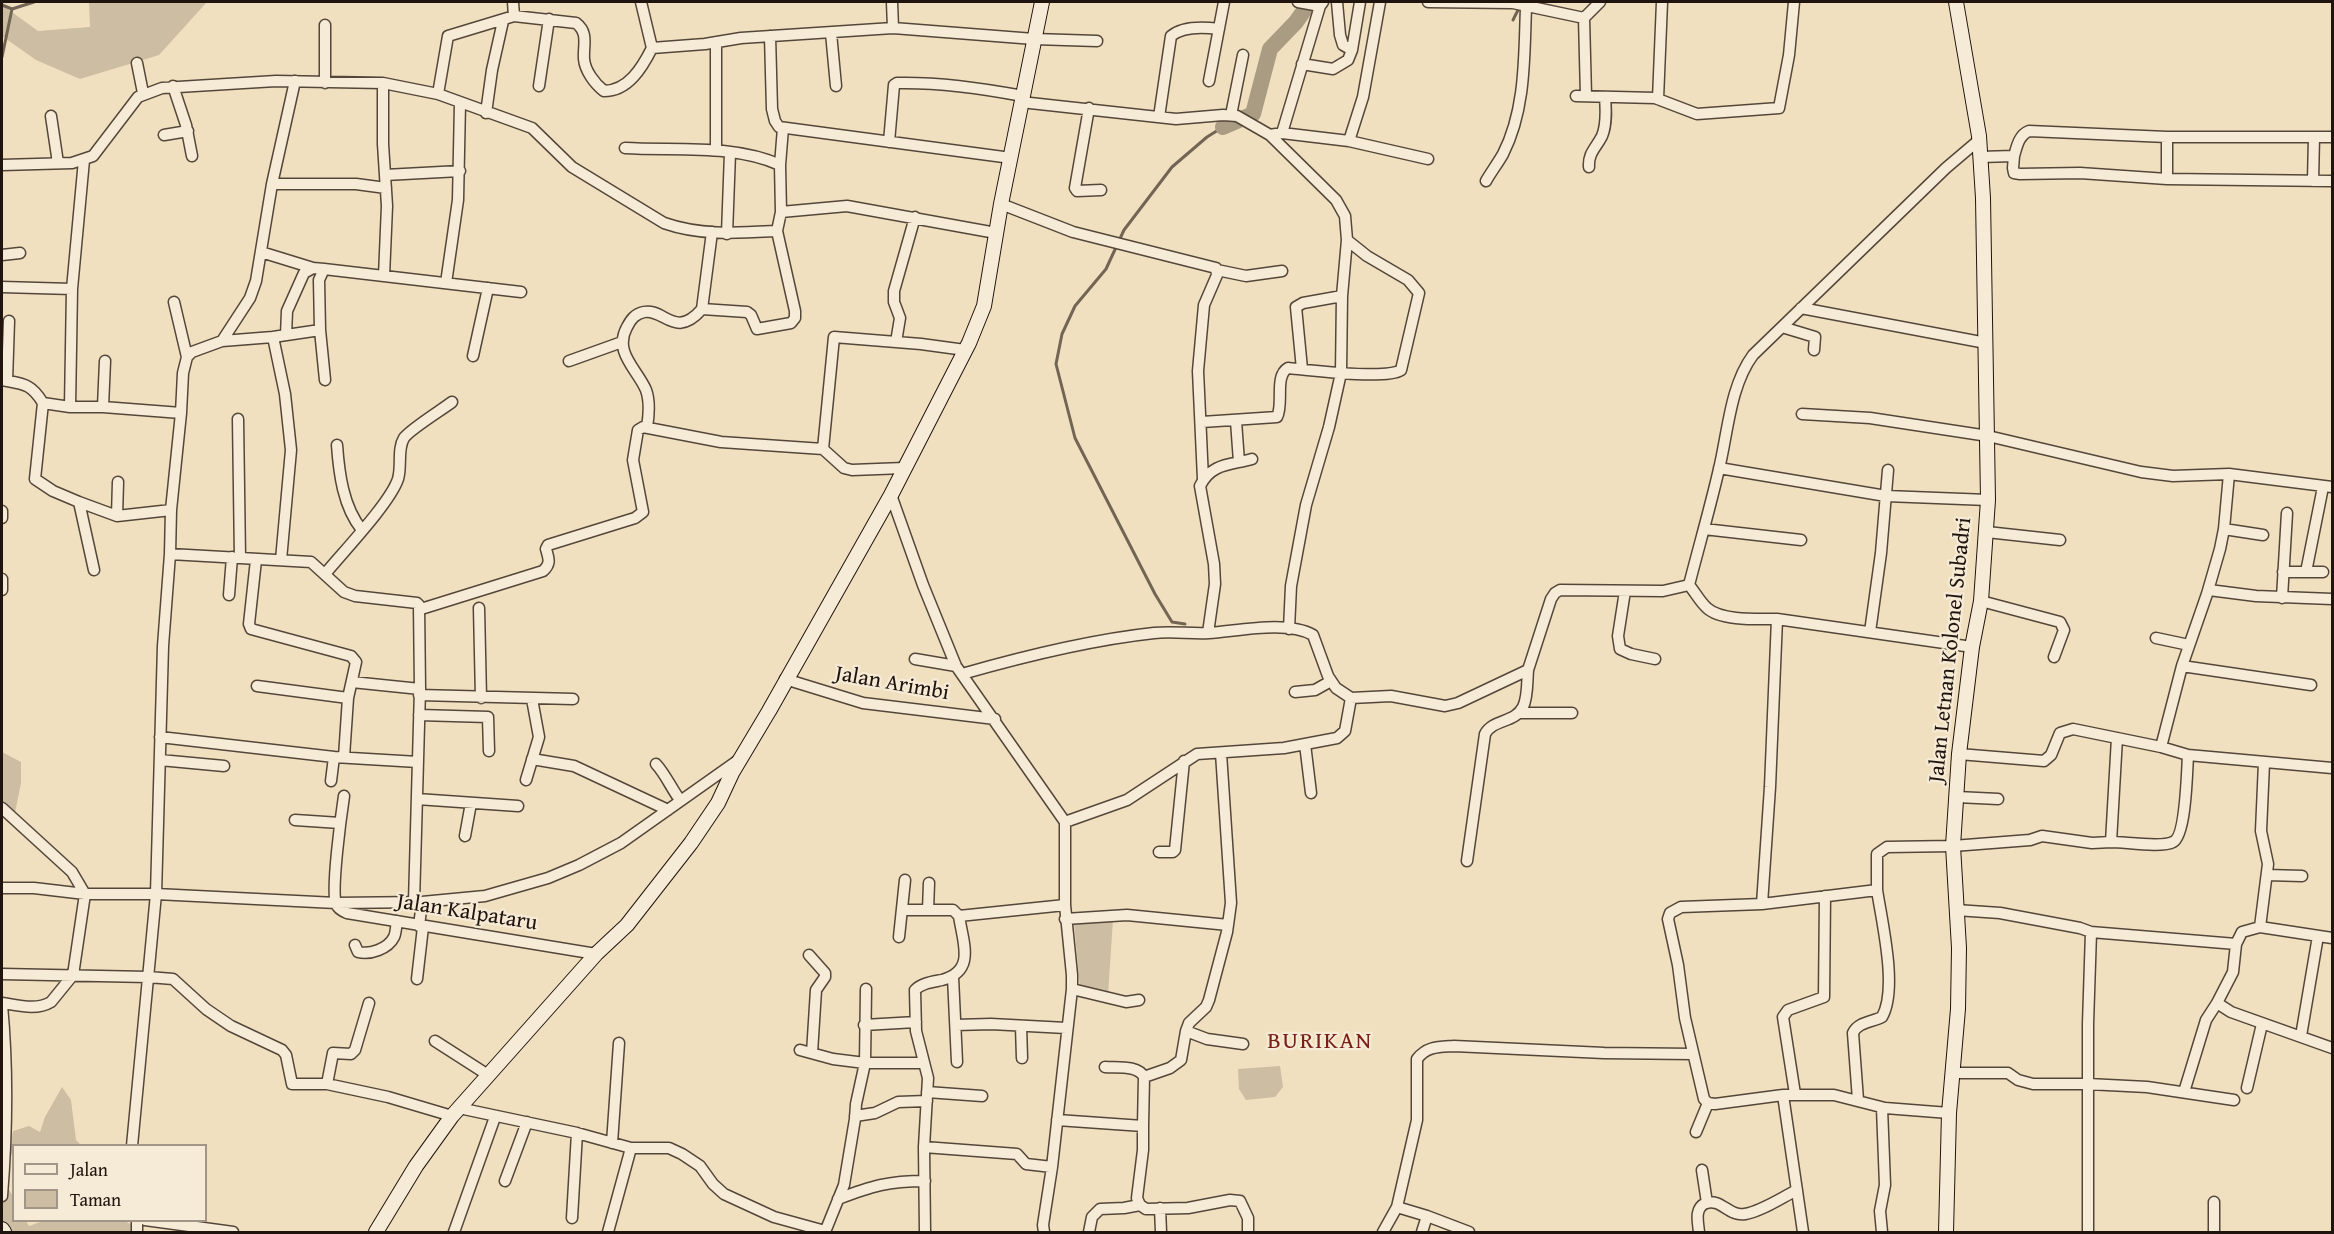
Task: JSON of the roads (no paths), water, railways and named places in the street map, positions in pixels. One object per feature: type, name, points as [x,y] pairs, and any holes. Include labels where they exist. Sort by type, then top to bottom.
[{"type":"main road","points":[[376,1233],[416,1166],[455,1112],[596,954],[627,925],[660,885],[718,803],[741,758],[891,495],[965,350],[984,306],[1001,204],[1042,2]]},
{"type":"main road","name":"Jalan Letnan Kolonel Subadri","points":[[1946,1233],[1949,1113],[1958,1009],[1959,948],[1953,846],[1959,754],[1972,647],[1981,601],[1988,500],[1986,344],[1979,140],[1956,2]]},
{"type":"street","points":[[513,2],[514,16]]},
{"type":"street","points":[[438,94],[448,36],[514,16],[576,23],[581,27],[585,41],[585,65],[595,82],[604,91],[620,89],[646,59],[652,48],[642,2]]},
{"type":"street","points":[[892,2],[893,27]]},
{"type":"street","points":[[1209,81],[1224,2]]},
{"type":"street","points":[[1337,2],[1343,45],[1352,50]]},
{"type":"street","points":[[1302,64],[1333,69],[1348,60],[1352,50],[1360,2]]},
{"type":"street","points":[[1349,141],[1363,97],[1380,2]]},
{"type":"street","points":[[1428,2],[1518,5],[1584,18]]},
{"type":"street","points":[[1600,2],[1584,18],[1581,96],[1658,99],[1696,114],[1779,108],[1789,55],[1794,2]]},
{"type":"street","points":[[1658,99],[1662,2]]},
{"type":"street","points":[[1282,133],[1302,64],[1312,3]]},
{"type":"street","points":[[1486,181],[1503,153],[1517,113],[1523,77],[1518,5]]},
{"type":"street","points":[[539,86],[549,19]]},
{"type":"street","points":[[486,113],[492,70],[503,21]]},
{"type":"street","points":[[325,25],[325,83]]},
{"type":"street","points":[[652,48],[893,27],[1097,42]]},
{"type":"street","points":[[1159,117],[1171,36],[1177,32],[1203,27],[1219,29]]},
{"type":"street","points":[[831,33],[836,86]]},
{"type":"street","points":[[770,36],[772,110],[777,124],[783,128],[1011,158]]},
{"type":"street","points":[[716,42],[716,150]]},
{"type":"street","points":[[1231,115],[1243,55]]},
{"type":"street","points":[[137,63],[143,93]]},
{"type":"street","points":[[222,341],[250,298],[256,281],[272,184],[295,81]]},
{"type":"street","points":[[2,165],[58,163],[84,160],[93,156],[130,105],[143,93],[173,86],[295,81],[383,83],[438,94],[532,128],[572,167],[664,224],[727,234],[777,231]]},
{"type":"street","points":[[383,83],[387,206],[384,276]]},
{"type":"street","points":[[889,142],[894,85],[897,83],[943,83],[1022,99],[1176,119],[1231,115],[1270,135],[1336,200],[1345,216],[1347,240],[1342,296],[1341,373],[1329,427],[1306,506],[1291,586],[1289,628]]},
{"type":"street","points":[[173,86],[188,131],[192,156]]},
{"type":"street","points":[[1589,167],[1589,156],[1602,135],[1606,112],[1605,97]]},
{"type":"street","points":[[446,283],[458,200],[460,103]]},
{"type":"street","points":[[1089,108],[1075,188],[1077,190],[1101,190]]},
{"type":"street","points":[[51,116],[58,163]]},
{"type":"street","points":[[702,309],[747,312],[751,315],[757,329],[791,323],[795,318],[777,231],[781,212],[780,165],[783,128]]},
{"type":"street","points":[[164,135],[188,131]]},
{"type":"street","points":[[2332,137],[2167,137],[2029,131],[2024,133],[2019,140],[2013,168],[2014,173],[2020,174],[2080,173],[2167,179],[2332,180]]},
{"type":"street","points":[[1270,135],[1282,133],[1349,141],[1428,159]]},
{"type":"street","points":[[2167,137],[2167,179]]},
{"type":"street","points":[[2313,181],[2314,137]]},
{"type":"street","points":[[1689,585],[1719,468],[1730,413],[1744,366],[1946,168],[1979,140]]},
{"type":"street","points":[[625,148],[669,151],[716,150],[768,160],[780,165]]},
{"type":"street","points":[[727,234],[730,153]]},
{"type":"street","points":[[1980,158],[2014,156]]},
{"type":"street","points":[[70,407],[72,289],[84,160]]},
{"type":"street","points":[[385,175],[460,171]]},
{"type":"street","points":[[272,184],[356,184],[386,188]]},
{"type":"street","points":[[1001,204],[1073,232],[1212,267],[1233,275],[1261,275],[1282,271]]},
{"type":"street","points":[[781,212],[847,206],[996,233]]},
{"type":"street","points":[[896,342],[900,318],[894,302],[894,291],[915,217]]},
{"type":"street","points":[[647,427],[646,391],[630,366],[622,342],[624,331],[632,317],[641,313],[648,312],[682,323],[694,317],[702,309],[712,232]]},
{"type":"street","points":[[1202,422],[1276,417],[1280,410],[1282,375],[1288,368],[1341,373],[1392,374],[1401,370],[1419,297],[1413,284],[1408,280],[1367,256],[1347,240]]},
{"type":"street","points":[[261,252],[319,269],[521,292]]},
{"type":"street","points":[[2,255],[20,253]]},
{"type":"street","points":[[319,269],[320,330],[326,380]]},
{"type":"street","points":[[286,335],[287,310],[304,273],[319,269]]},
{"type":"street","points":[[1208,633],[1215,584],[1214,564],[1199,492],[1203,479],[1199,433],[1202,422],[1198,371],[1204,305],[1219,271]]},
{"type":"street","points":[[2,286],[72,289]]},
{"type":"street","points":[[473,356],[488,288]]},
{"type":"street","points":[[1302,369],[1296,307],[1303,303],[1342,296]]},
{"type":"street","points":[[132,1144],[156,894],[160,737],[171,510],[183,373],[187,357],[174,302]]},
{"type":"street","points":[[1801,308],[1986,344]]},
{"type":"street","points":[[9,321],[4,381],[26,384],[33,389],[43,403],[35,479],[52,491],[117,516],[171,510]]},
{"type":"street","points":[[1782,327],[1815,337],[1814,350]]},
{"type":"street","points":[[187,357],[192,352],[222,341],[320,330]]},
{"type":"street","points":[[273,337],[285,394],[291,450],[280,560]]},
{"type":"street","points":[[823,449],[834,338],[965,350]]},
{"type":"street","points":[[569,361],[622,342]]},
{"type":"street","points":[[104,407],[105,361]]},
{"type":"street","points":[[325,574],[386,501],[398,479],[404,438],[412,429],[429,420],[452,402]]},
{"type":"street","points":[[43,403],[70,407],[104,407],[181,413]]},
{"type":"street","points":[[1802,414],[1870,418],[1988,436],[2141,472],[2173,476],[2229,474],[2328,487],[2306,572]]},
{"type":"street","points":[[228,595],[236,558],[238,418]]},
{"type":"street","points":[[1236,421],[1239,462]]},
{"type":"street","points":[[421,609],[543,571],[548,566],[546,549],[548,545],[635,518],[643,512],[633,460],[638,430],[647,427],[721,442],[823,449],[848,469],[884,471],[904,468]]},
{"type":"street","points":[[338,445],[339,469],[343,487],[355,521],[362,530]]},
{"type":"street","points":[[1203,479],[1222,465],[1252,459]]},
{"type":"street","points":[[1719,468],[1886,496],[1988,500]]},
{"type":"street","points":[[1870,632],[1881,553],[1888,470]]},
{"type":"street","points":[[2161,747],[2182,666],[2209,590],[2224,529],[2229,474]]},
{"type":"street","points":[[117,516],[118,482]]},
{"type":"street","points":[[891,495],[923,585],[959,670],[1065,822],[1065,919],[1072,989],[1066,1028],[1053,1167],[1043,1225],[1044,1233]]},
{"type":"street","points":[[79,502],[94,570]]},
{"type":"street","points":[[2,511],[2,518]]},
{"type":"street","points":[[2282,597],[2287,513]]},
{"type":"street","points":[[1704,529],[1801,540]]},
{"type":"street","points":[[2224,529],[2263,535]]},
{"type":"street","points":[[1987,532],[2060,540]]},
{"type":"street","points":[[170,554],[311,562],[344,592],[355,596],[417,603],[421,609],[417,799],[417,980]]},
{"type":"street","points":[[256,560],[249,624],[251,629],[351,656],[356,662],[339,757],[331,781]]},
{"type":"street","points":[[2283,572],[2323,572]]},
{"type":"street","points":[[2,579],[2,590]]},
{"type":"street","points":[[1519,713],[1523,706],[1528,669],[1555,593],[1567,588],[1663,591],[1689,585]]},
{"type":"street","points":[[1689,585],[1707,609],[1720,614],[1749,619],[1777,619],[1972,647]]},
{"type":"street","points":[[2209,590],[2332,599]]},
{"type":"street","points":[[1625,591],[1618,636],[1620,649],[1655,659]]},
{"type":"street","points":[[1981,601],[2060,622],[2064,630],[2054,657]]},
{"type":"street","points":[[479,608],[489,751]]},
{"type":"street","points":[[1762,904],[1770,787],[1777,619]]},
{"type":"street","points":[[915,658],[959,670],[1120,637],[1158,632],[1208,633],[1241,629],[1289,628],[1313,635],[1331,681],[1340,692],[1351,698],[1391,696],[1445,706],[1452,705],[1528,669]]},
{"type":"street","points":[[2156,638],[2189,645]]},
{"type":"street","points":[[2182,666],[2311,685]]},
{"type":"street","name":"Jalan Arimbi","points":[[786,679],[863,703],[995,719]]},
{"type":"street","points":[[1295,692],[1315,690],[1331,681]]},
{"type":"street","points":[[352,682],[420,692],[485,698],[573,699]]},
{"type":"street","points":[[257,686],[348,698]]},
{"type":"street","points":[[1065,822],[1127,800],[1197,753],[1284,748],[1337,738],[1345,731],[1351,698]]},
{"type":"street","points":[[526,780],[539,736],[532,699]]},
{"type":"street","points":[[1467,861],[1485,734],[1494,724],[1519,713],[1572,712]]},
{"type":"street","points":[[419,715],[488,717]]},
{"type":"street","points":[[1959,754],[2044,760],[2051,755],[2056,739],[2064,730],[2073,729],[2161,747],[2188,755],[2332,768]]},
{"type":"street","points":[[160,737],[339,757],[418,762]]},
{"type":"street","points":[[2111,842],[2117,738]]},
{"type":"street","points":[[1305,744],[1311,793]]},
{"type":"street","points":[[1144,1077],[1170,1068],[1181,1060],[1186,1030],[1206,1007],[1228,925],[1231,903],[1221,753]]},
{"type":"street","points":[[1858,1100],[1853,1033],[1855,1028],[1861,1024],[1882,1017],[1887,1009],[1889,996],[1887,957],[1877,890],[1877,854],[1884,848],[1953,846],[2030,840],[2042,836],[2092,843],[2163,844],[2173,842],[2178,838],[2185,802],[2188,755]]},
{"type":"street","points":[[2,888],[34,888],[85,894],[156,894],[336,903],[416,902],[485,896],[548,878],[579,866],[621,843],[741,758]]},
{"type":"street","points":[[532,759],[574,766],[668,810]]},
{"type":"street","points":[[160,760],[224,766]]},
{"type":"street","points":[[1159,852],[1175,850],[1184,761]]},
{"type":"street","points":[[2260,927],[2268,864],[2261,831],[2264,763]]},
{"type":"street","points":[[656,764],[666,775],[680,800]]},
{"type":"street","points":[[336,903],[340,824],[344,796]]},
{"type":"street","points":[[1956,797],[1998,799]]},
{"type":"street","points":[[417,799],[518,806]]},
{"type":"street","points":[[465,836],[471,803]]},
{"type":"street","points":[[2,808],[72,872],[85,894],[73,975],[46,1005],[32,1007],[2,1004],[5,1036],[6,1144],[2,1196]]},
{"type":"street","points":[[295,820],[340,824]]},
{"type":"street","points":[[2267,875],[2302,876]]},
{"type":"street","points":[[899,938],[905,880]]},
{"type":"street","points":[[928,910],[929,883]]},
{"type":"street","points":[[1877,890],[1762,904],[1681,907],[1670,913],[1668,919],[1678,965],[1685,1018],[1702,1094],[1708,1103],[1795,1094],[1819,1094],[1858,1100],[1882,1108],[1949,1113]]},
{"type":"street","points":[[1795,1094],[1783,1017],[1788,1010],[1824,997],[1825,896]]},
{"type":"street","name":"Jalan Kalpataru","points":[[336,903],[341,910],[347,913],[596,954]]},
{"type":"street","points":[[959,916],[1065,905]]},
{"type":"street","points":[[903,910],[953,910],[959,916],[965,959],[963,968],[953,977],[922,985],[915,990],[916,1022],[928,1078],[924,1147],[925,1233]]},
{"type":"street","points":[[1956,910],[2000,913],[2091,932],[2236,944]]},
{"type":"street","points":[[1065,919],[1127,915],[1228,925]]},
{"type":"street","points":[[355,945],[358,952],[363,953],[386,946],[394,937],[397,921]]},
{"type":"street","points":[[2184,1092],[2206,1020],[2233,972],[2236,944],[2242,932],[2260,927],[2332,938]]},
{"type":"street","points":[[2088,1233],[2091,932]]},
{"type":"street","points":[[2301,1036],[2318,936]]},
{"type":"street","points":[[809,955],[825,973],[825,977],[816,990],[812,1053]]},
{"type":"street","points":[[2,974],[148,977],[173,980],[186,989],[206,1010],[231,1026],[282,1050],[286,1055],[292,1084],[327,1084],[455,1112],[527,1122],[631,1148],[669,1148],[699,1166],[724,1194],[774,1217],[825,1232],[844,1185],[865,1063],[866,989]]},
{"type":"street","points":[[953,977],[957,1062]]},
{"type":"street","points":[[1072,989],[1126,1002],[1138,1000]]},
{"type":"street","points":[[327,1084],[333,1053],[351,1054],[355,1050],[369,1003]]},
{"type":"street","points":[[2217,1003],[2230,1012],[2332,1048]]},
{"type":"street","points":[[864,1026],[916,1022]]},
{"type":"street","points":[[2247,1088],[2262,1024]]},
{"type":"street","points":[[956,1025],[1066,1028]]},
{"type":"street","points":[[1021,1026],[1022,1058]]},
{"type":"street","points":[[1186,1030],[1207,1039],[1243,1044]]},
{"type":"street","points":[[435,1041],[488,1075]]},
{"type":"street","points":[[612,1143],[619,1043]]},
{"type":"street","points":[[1383,1233],[1397,1208],[1417,1120],[1417,1059],[1423,1051],[1434,1047],[1454,1046],[1604,1053],[1693,1054]]},
{"type":"street","points":[[800,1050],[833,1059],[865,1063],[924,1063]]},
{"type":"street","points":[[1105,1067],[1134,1069],[1142,1072],[1144,1077],[1143,1150],[1137,1198],[1140,1205],[1146,1209],[1188,1208],[1230,1200],[1240,1201],[1248,1218],[1248,1233]]},
{"type":"street","points":[[1953,1073],[2008,1073],[2018,1080],[2033,1084],[2088,1084],[2184,1092],[2234,1100]]},
{"type":"street","points":[[1783,1095],[1803,1233]]},
{"type":"street","points":[[855,1116],[875,1113],[898,1102],[927,1096],[982,1096]]},
{"type":"street","points":[[1696,1132],[1708,1103]]},
{"type":"street","points":[[1882,1108],[1885,1185],[1880,1211],[1882,1233]]},
{"type":"street","points":[[454,1233],[495,1116]]},
{"type":"street","points":[[1057,1120],[1143,1126]]},
{"type":"street","points":[[505,1180],[527,1122]]},
{"type":"street","points":[[572,1218],[577,1133]]},
{"type":"street","points":[[924,1147],[1017,1154],[1026,1164],[1053,1167]]},
{"type":"street","points":[[608,1233],[631,1148]]},
{"type":"street","points":[[1702,1170],[1707,1203]]},
{"type":"street","points":[[838,1199],[874,1185],[893,1181],[925,1181]]},
{"type":"street","points":[[1699,1233],[1697,1213],[1701,1206],[1707,1203],[1717,1202],[1735,1214],[1746,1214],[1797,1190]]},
{"type":"street","points":[[2214,1202],[2214,1233]]},
{"type":"street","points":[[1089,1233],[1092,1217],[1100,1209],[1140,1205]]},
{"type":"street","points":[[1160,1208],[1161,1233]]},
{"type":"street","points":[[1397,1208],[1427,1216],[1469,1233]]},
{"type":"street","points":[[1422,1233],[1427,1216]]},
{"type":"street","points":[[151,1222],[233,1233]]},
{"type":"waterway","points":[[2,5],[12,9],[34,2]]},
{"type":"waterway","points":[[1223,127],[1253,114],[1270,49],[1296,22],[1310,2]]},
{"type":"waterway","points":[[1513,20],[1519,8]]},
{"type":"waterway","points":[[2,57],[12,9]]},
{"type":"waterway","points":[[1185,624],[1172,622],[1155,594],[1075,438],[1056,364],[1062,334],[1075,306],[1106,269],[1124,230],[1172,167],[1207,137],[1223,127]]},
{"type":"district","name":"BURIKAN","points":[[1320,1042]]}]
